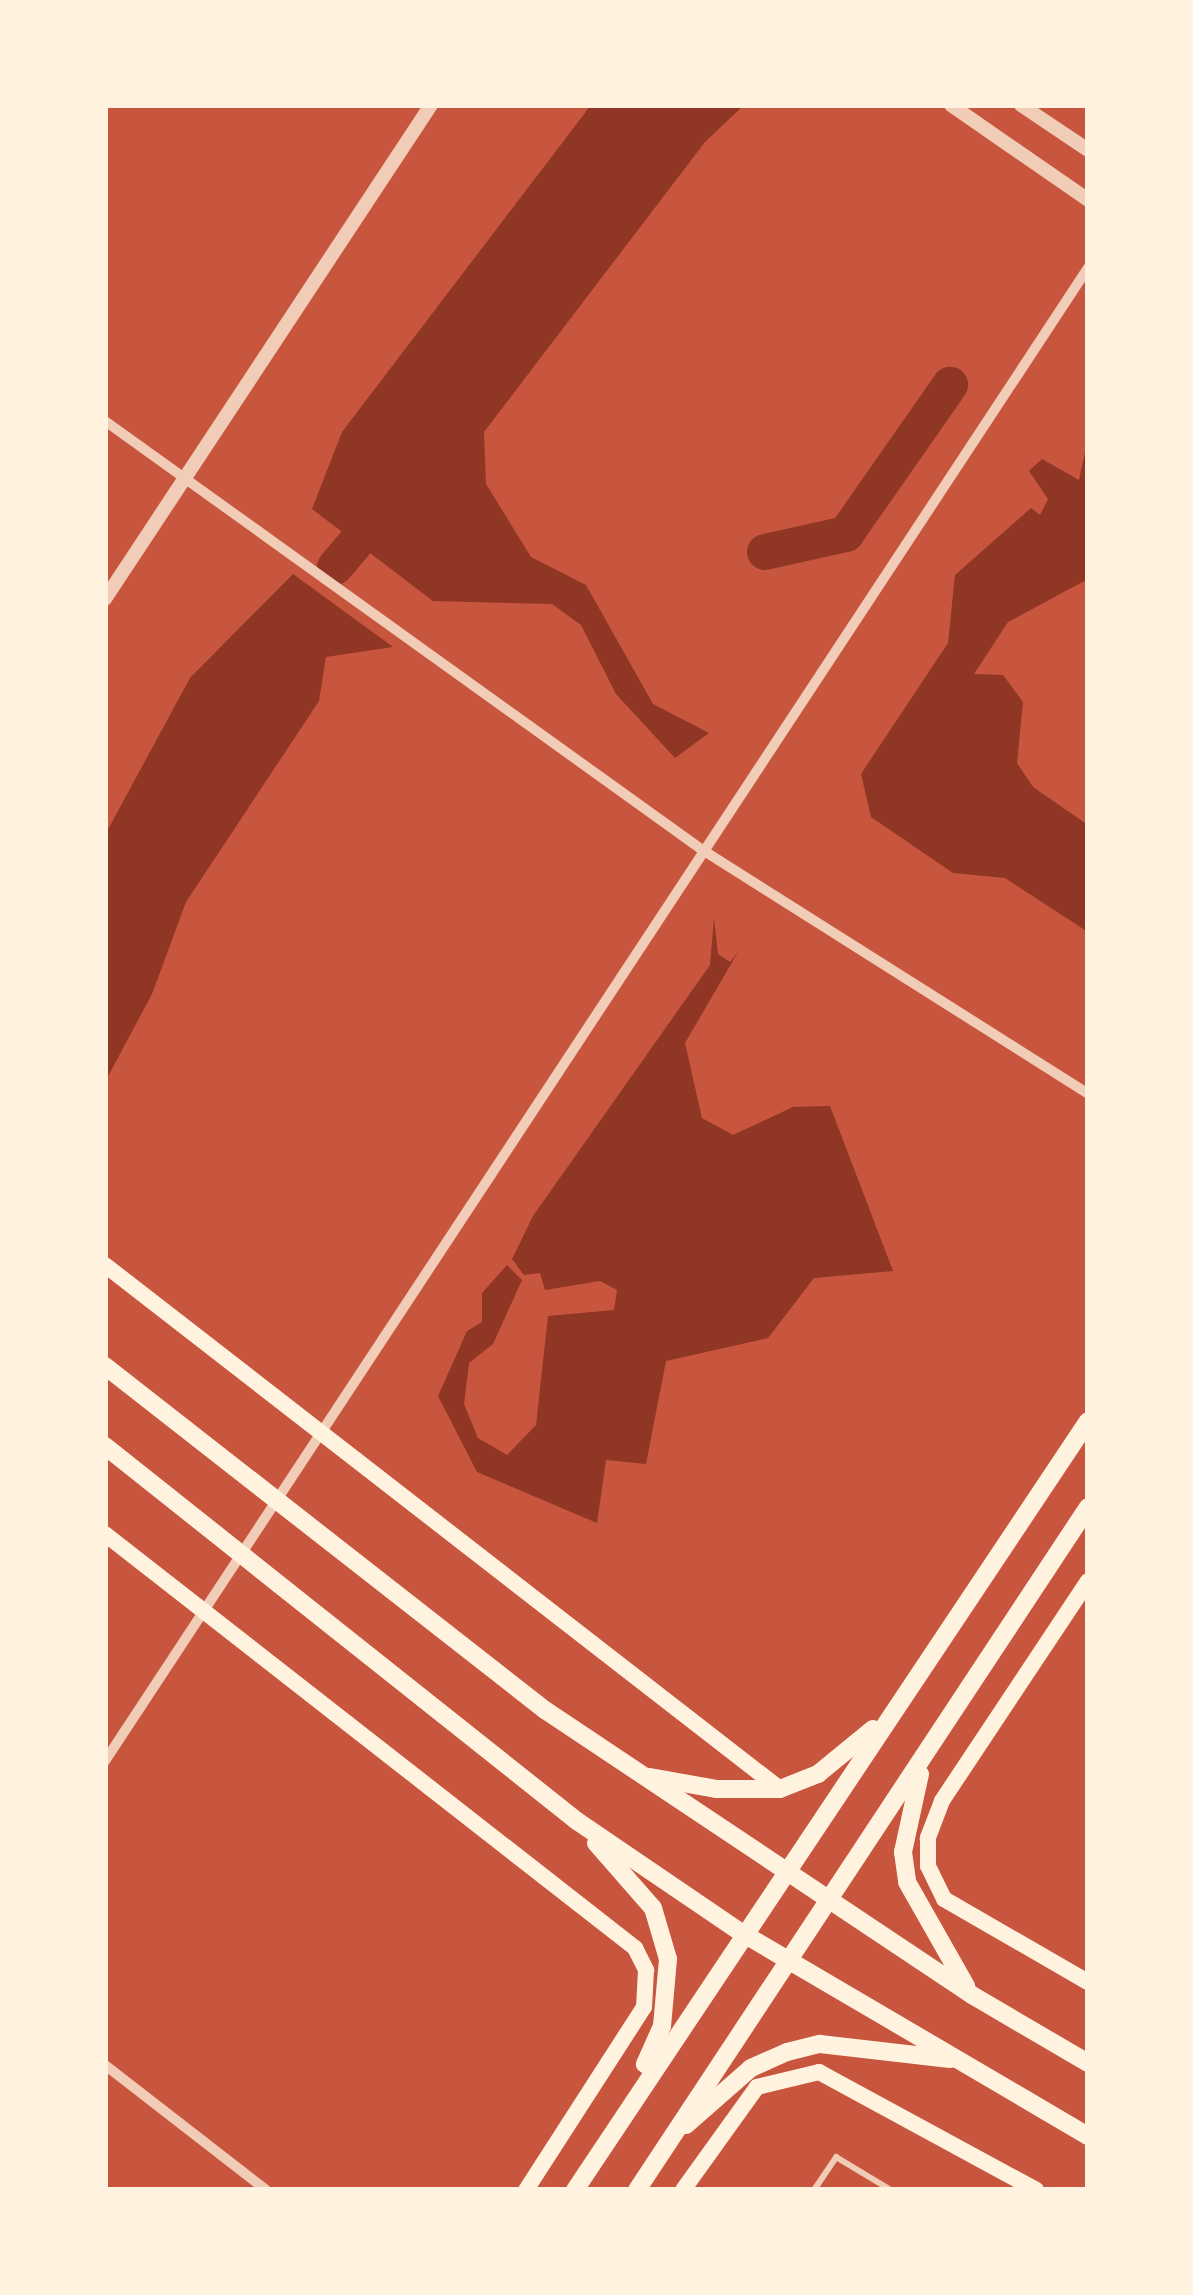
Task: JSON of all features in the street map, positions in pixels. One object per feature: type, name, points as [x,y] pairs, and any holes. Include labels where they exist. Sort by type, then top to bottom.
[{"type":"main road","points":[[105,1265],[780,1789]]},
{"type":"main road","points":[[105,1366],[273,1500],[642,1776],[972,1995],[1088,2063]]},
{"type":"main road","points":[[574,2190],[1088,1420]]},
{"type":"main road","points":[[105,1446],[577,1821],[742,1933],[1088,2136]]},
{"type":"main road","points":[[637,2190],[1088,1508]]},
{"type":"main road","points":[[105,1534],[635,1948],[646,1970],[644,2007],[526,2190]]},
{"type":"main road","points":[[1088,1581],[942,1801],[928,1838],[928,1866],[944,1900],[1088,1982]]},
{"type":"main road","points":[[642,1776],[718,1789],[780,1789],[818,1774],[890,1714]]},
{"type":"main road","points":[[923,1762],[903,1852],[907,1882],[972,1995]]},
{"type":"main road","points":[[577,1821],[653,1908],[668,1959],[662,2026],[622,2117]]},
{"type":"main road","points":[[669,2140],[751,2068],[787,2052],[820,2044],[959,2060]]},
{"type":"main road","points":[[683,2190],[758,2087],[819,2072],[1036,2190]]},
{"type":"street","points":[[105,599],[431,105]]},
{"type":"street","points":[[951,105],[1088,200]]},
{"type":"street","points":[[1022,105],[1088,150]]},
{"type":"street","points":[[105,1761],[701,849],[1088,268]]},
{"type":"street","points":[[105,422],[701,849],[1088,1094]]},
{"type":"street","points":[[907,1882],[928,1866]]},
{"type":"street","points":[[105,2065],[266,2190]]},
{"type":"lane","points":[[814,2190],[836,2157],[891,2190]]},
{"type":"shaded area","points":[[591,105],[744,105],[705,142],[484,432],[486,484],[531,557],[586,585],[653,704],[709,733],[675,758],[616,694],[581,625],[552,604],[433,601],[312,509],[342,432]]},
{"type":"shaded area","points":[[1088,439],[1088,579],[1008,622],[974,674],[1003,675],[1023,702],[1017,763],[1033,787],[1088,825],[1088,932],[1005,878],[953,873],[871,817],[861,774],[948,643],[955,575],[1031,508],[1040,515],[1048,499],[1029,471],[1042,459],[1079,480]]},
{"type":"shaded area","points":[[293,574],[393,647],[326,657],[319,701],[186,902],[152,994],[105,1082],[105,835],[190,678]]},
{"type":"shaded area","points":[[714,918],[718,954],[730,962],[738,952],[685,1043],[702,1118],[733,1135],[793,1107],[830,1106],[893,1271],[814,1278],[768,1338],[666,1361],[646,1464],[606,1460],[597,1523],[477,1472],[438,1396],[467,1331],[482,1322],[482,1293],[507,1265],[522,1280],[493,1344],[469,1363],[464,1404],[478,1438],[507,1455],[536,1425],[548,1316],[614,1310],[617,1290],[600,1281],[545,1290],[540,1273],[524,1275],[512,1259],[533,1216],[710,965]]},
{"type":"waterway","points":[[765,552],[846,534],[950,385]]},
{"type":"waterway","points":[[335,567],[387,506]]}]
